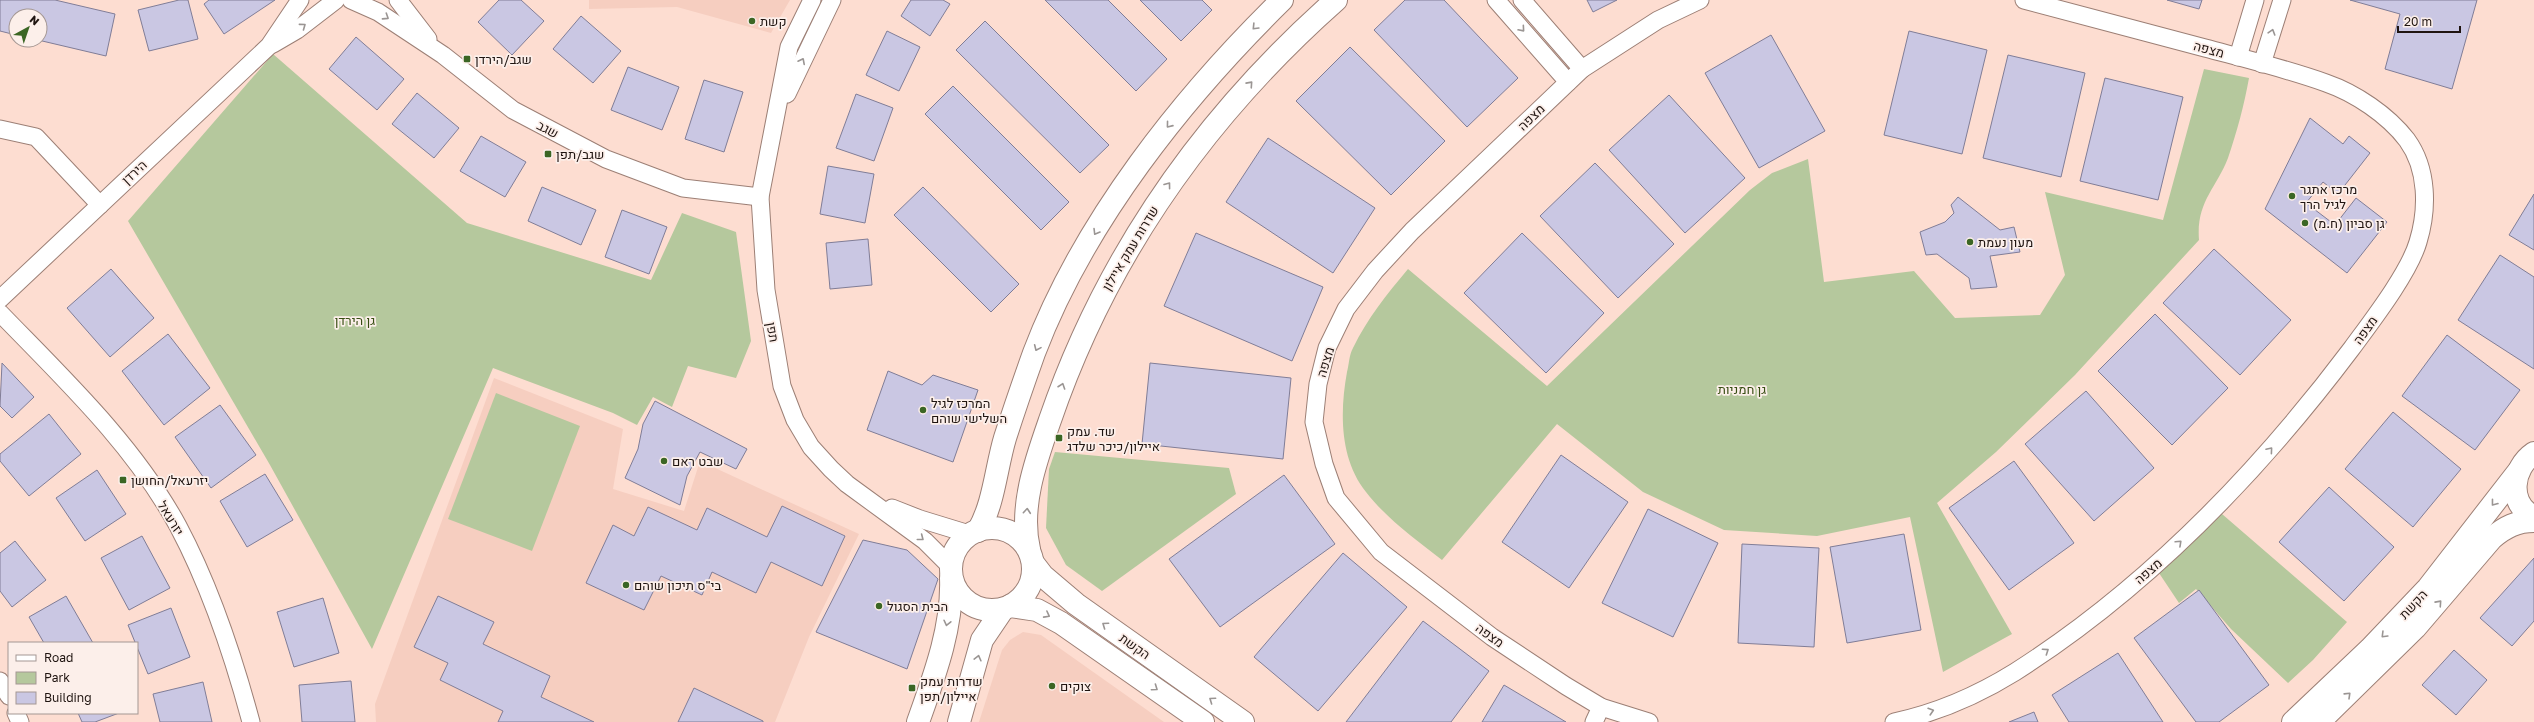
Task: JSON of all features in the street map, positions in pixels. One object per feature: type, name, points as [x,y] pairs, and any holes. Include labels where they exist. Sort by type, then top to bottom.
[{"type":"main road","points":[[918,722],[938,658],[949,614],[951,594],[950,569],[952,556],[958,544],[974,532],[986,517],[1005,438],[1035,352],[1079,260],[1135,169],[1167,127],[1227,56],[1282,0]]},
{"type":"main road","name":"שדרות עמק איילון","points":[[1031,556],[1025,534],[1027,504],[1040,448],[1068,366],[1111,277],[1165,190],[1196,149],[1254,81],[1336,0]]},
{"type":"main road","name":"הקשת","points":[[2293,722],[2370,649],[2428,588],[2518,472],[2525,459],[2534,453]]},
{"type":"main road","points":[[2518,472],[2515,481],[2516,494],[2521,505],[2534,517]]},
{"type":"main road","name":"הקשת","points":[[2319,722],[2420,623],[2492,538],[2506,527],[2523,521],[2534,520]]},
{"type":"main road","points":[[958,722],[982,640],[1006,608],[1026,593],[1033,578],[1031,556],[1014,534],[1001,528],[986,528],[974,532]]},
{"type":"main road","name":"הקשת","points":[[1031,556],[1043,576],[1076,604],[1244,722]]},
{"type":"main road","points":[[950,569],[955,588],[964,600],[976,607],[990,611],[1006,608]]},
{"type":"main road","name":"הקשת","points":[[1006,608],[1037,610],[1061,623],[1203,722]]},
{"type":"street","name":"הירדן","points":[[0,299],[269,46],[300,0]]},
{"type":"street","name":"הירדן","points":[[269,46],[298,30],[336,0]]},
{"type":"street","name":"שגב","points":[[351,0],[378,12],[443,55],[514,110],[606,159],[683,188],[760,197]]},
{"type":"street","name":"שגב","points":[[398,0],[427,38],[443,55]]},
{"type":"street","name":"תפן","points":[[812,0],[789,47],[770,135],[760,197],[766,290],[782,386],[795,420],[811,448],[848,484],[868,497],[925,541],[950,569]]},
{"type":"street","name":"תפן","points":[[770,135],[796,73],[832,0]]},
{"type":"street","points":[[1496,0],[1568,82]]},
{"type":"street","points":[[1522,0],[1582,69]]},
{"type":"street","name":"מצפה","points":[[1649,722],[1597,714],[1492,637],[1381,552],[1336,498],[1324,464],[1314,422],[1318,384],[1327,348],[1346,309],[1375,271],[1412,230],[1582,69],[1658,20],[1700,0]]},
{"type":"street","name":"מצפה","points":[[1894,722],[1957,703],[2013,674],[2078,629],[2148,572],[2201,522],[2266,454],[2323,386],[2362,335],[2400,277],[2418,244],[2424,209],[2423,172],[2407,141],[2386,118],[2362,102],[2327,83],[2238,57],[2024,0]]},
{"type":"street","points":[[2238,57],[2255,0]]},
{"type":"street","points":[[2262,64],[2282,0]]},
{"type":"street","points":[[0,129],[36,137],[100,205]]},
{"type":"street","name":"יזרעאל","points":[[0,313],[80,396],[135,461],[178,526],[233,653],[251,722]]},
{"type":"street","name":"תפן","points":[[868,497],[920,519],[974,532]]},
{"type":"street","points":[[0,681],[8,694]]},
{"type":"shaded area","name":"קשת","points":[[589,0],[790,0],[771,33],[677,7],[589,9]]},
{"type":"shaded area","name":"בי\"ס תיכון שוהם","points":[[494,378],[623,429],[613,489],[684,511],[700,461],[859,534],[809,637],[775,722],[376,722],[375,704]]},
{"type":"shaded area","name":"צוקים","points":[[1023,632],[1041,635],[1164,722],[979,722],[1002,650],[1010,640]]},
{"type":"green space","name":"גן הירדן","points":[[273,54],[467,223],[651,280],[682,213],[736,232],[751,341],[736,378],[688,366],[672,407],[653,397],[637,425],[613,413],[493,368],[372,649],[270,465],[128,221]]},
{"type":"green space","name":"גן חמניות","points":[[2204,69],[2249,78],[2245,99],[2228,158],[2204,206],[2199,227],[2199,240],[2075,375],[1996,452],[1937,503],[2012,634],[1943,672],[1910,517],[1817,536],[1724,530],[1643,492],[1557,424],[1442,560],[1383,511],[1374,502],[1357,479],[1346,449],[1343,418],[1343,402],[1350,357],[1359,337],[1371,317],[1408,269],[1547,386],[1750,190],[1772,173],[1808,159],[1824,282],[1914,271],[1955,318],[2040,315],[2065,275],[2045,192],[2163,220]]},
{"type":"green space","points":[[496,393],[580,426],[532,551],[448,519]]},
{"type":"green space","points":[[1055,452],[1229,468],[1236,494],[1102,591],[1066,565],[1046,528],[1049,469]]},
{"type":"green space","points":[[2222,514],[2347,622],[2313,660],[2288,683],[2231,629],[2196,589],[2179,603],[2157,570],[2182,551]]},
{"type":"building","points":[[0,0],[55,0],[115,14],[106,56],[48,42],[48,8],[8,8],[8,33],[0,31]]},
{"type":"building","points":[[179,0],[188,0],[198,39],[149,51],[138,10]]},
{"type":"building","points":[[209,0],[275,0],[224,34],[204,4]]},
{"type":"building","points":[[499,0],[521,0],[544,21],[512,55],[478,22]]},
{"type":"building","points":[[911,0],[943,0],[950,4],[930,36],[901,16]]},
{"type":"building","points":[[1045,0],[1108,0],[1167,59],[1136,91]]},
{"type":"building","points":[[1140,0],[1202,0],[1212,10],[1181,41]]},
{"type":"building","points":[[1405,0],[1444,0],[1518,78],[1467,127],[1374,30]]},
{"type":"building","points":[[1587,0],[1617,0],[1593,12]]},
{"type":"building","points":[[2167,0],[2202,0],[2199,9]]},
{"type":"building","points":[[2350,0],[2477,0],[2452,89],[2385,69],[2400,14]]},
{"type":"building","points":[[581,16],[621,51],[593,83],[553,49]]},
{"type":"building","points":[[985,21],[1109,145],[1080,173],[956,50]]},
{"type":"building","points":[[887,31],[920,47],[899,91],[866,75]]},
{"type":"building","points":[[1909,31],[1987,50],[1962,154],[1884,135]]},
{"type":"building","points":[[1771,35],[1825,131],[1759,168],[1705,73]]},
{"type":"building","points":[[356,37],[404,79],[377,110],[329,69]]},
{"type":"building","points":[[1350,47],[1445,141],[1391,195],[1296,101]]},
{"type":"building","points":[[2008,55],[2085,73],[2061,177],[1983,158]]},
{"type":"building","points":[[628,67],[679,87],[662,130],[611,110]]},
{"type":"building","points":[[2105,78],[2183,97],[2158,200],[2080,181]]},
{"type":"building","points":[[704,80],[743,92],[724,152],[685,139]]},
{"type":"building","points":[[953,86],[1069,202],[1041,230],[925,114]]},
{"type":"building","points":[[417,93],[459,128],[434,158],[392,124]]},
{"type":"building","points":[[856,94],[893,108],[874,161],[836,148]]},
{"type":"building","points":[[1669,95],[1745,178],[1685,233],[1609,150]]},
{"type":"building","name":"מרכז אתגר לגיל הרך","points":[[2310,118],[2343,144],[2349,136],[2370,153],[2338,194],[2323,182],[2306,203],[2335,225],[2356,198],[2387,222],[2347,273],[2265,209]]},
{"type":"building","points":[[481,136],[526,162],[505,197],[460,171]]},
{"type":"building","points":[[1268,138],[1375,208],[1333,273],[1226,202]]},
{"type":"building","points":[[1595,163],[1674,244],[1618,298],[1540,216]]},
{"type":"building","points":[[828,166],[874,174],[865,223],[820,214]]},
{"type":"building","points":[[542,187],[596,210],[581,245],[528,221]]},
{"type":"building","points":[[923,187],[1019,284],[991,312],[894,215]]},
{"type":"building","points":[[2534,194],[2534,250],[2509,235]]},
{"type":"building","name":"מעון נעמת","points":[[1958,197],[2000,230],[2014,227],[2020,252],[1990,256],[1997,287],[1971,289],[1969,278],[1937,254],[1926,255],[1920,232],[1945,222],[1954,213],[1951,205]]},
{"type":"building","points":[[622,210],[667,227],[649,274],[605,257]]},
{"type":"building","points":[[1196,233],[1323,287],[1292,361],[1164,306]]},
{"type":"building","points":[[1522,233],[1604,313],[1546,373],[1464,293]]},
{"type":"building","points":[[868,239],[872,285],[830,289],[826,243]]},
{"type":"building","points":[[2214,249],[2291,320],[2240,375],[2163,303]]},
{"type":"building","points":[[2500,255],[2534,277],[2534,369],[2458,320]]},
{"type":"building","points":[[111,269],[154,318],[110,357],[67,308]]},
{"type":"building","points":[[2155,314],[2228,388],[2172,445],[2098,371]]},
{"type":"building","points":[[168,334],[210,388],[164,425],[122,371]]},
{"type":"building","points":[[2447,335],[2520,390],[2475,450],[2402,396]]},
{"type":"building","points":[[2,363],[34,397],[12,418],[0,406]]},
{"type":"building","points":[[1150,363],[1291,378],[1283,459],[1142,444]]},
{"type":"building","name":"המרכז לגיל השלישי שוהם","points":[[888,371],[922,385],[933,375],[978,390],[953,462],[867,430]]},
{"type":"building","points":[[2086,391],[2154,468],[2094,521],[2025,444]]},
{"type":"building","name":"שבט ראם","points":[[655,401],[747,449],[736,469],[700,452],[687,476],[680,505],[625,478],[638,449],[643,424]]},
{"type":"building","points":[[220,405],[256,455],[211,488],[175,437]]},
{"type":"building","points":[[2393,412],[2461,469],[2413,527],[2345,469]]},
{"type":"building","points":[[49,414],[81,454],[29,496],[0,461],[0,454]]},
{"type":"building","points":[[1561,455],[1628,502],[1569,588],[1502,542]]},
{"type":"building","points":[[2014,461],[2074,543],[2009,590],[1949,508]]},
{"type":"building","points":[[97,470],[126,514],[85,541],[56,498]]},
{"type":"building","points":[[265,474],[293,520],[247,547],[220,501]]},
{"type":"building","points":[[1284,475],[1335,544],[1220,627],[1169,559]]},
{"type":"building","points":[[2329,487],[2394,547],[2344,601],[2279,542]]},
{"type":"building","points":[[782,506],[845,536],[822,586],[771,562],[756,593],[712,572],[702,595],[661,576],[644,610],[586,583],[613,525],[634,536],[648,507],[697,530],[707,508],[767,537]]},
{"type":"building","points":[[1648,509],[1718,543],[1673,637],[1602,603]]},
{"type":"building","points":[[1904,534],[1921,630],[1847,643],[1830,547]]},
{"type":"building","points":[[142,536],[170,588],[129,610],[101,558]]},
{"type":"building","name":"הבית הסגול","points":[[863,540],[907,550],[938,579],[907,669],[816,632]]},
{"type":"building","points":[[15,541],[46,580],[12,607],[0,591],[0,553]]},
{"type":"building","points":[[1742,544],[1819,548],[1814,647],[1738,643]]},
{"type":"building","points":[[1343,553],[1407,607],[1318,711],[1254,657]]},
{"type":"building","points":[[2534,558],[2534,621],[2512,646],[2480,618]]},
{"type":"building","points":[[2199,590],[2269,685],[2219,722],[2196,722],[2134,638]]},
{"type":"building","points":[[66,596],[92,642],[43,642],[29,617]]},
{"type":"building","points":[[438,596],[494,622],[483,644],[550,676],[541,697],[594,722],[498,722],[503,711],[440,680],[448,663],[414,647]]},
{"type":"building","points":[[323,598],[339,653],[294,667],[277,612]]},
{"type":"building","points":[[171,608],[190,657],[148,674],[138,650],[138,642],[135,642],[128,625]]},
{"type":"building","points":[[1423,621],[1489,671],[1451,722],[1346,722]]},
{"type":"building","points":[[2454,650],[2487,680],[2456,715],[2422,685]]},
{"type":"building","points":[[2118,653],[2163,722],[2069,722],[2052,695]]},
{"type":"building","points":[[351,681],[355,722],[302,722],[299,685]]},
{"type":"building","points":[[203,682],[212,722],[160,722],[153,694]]},
{"type":"building","points":[[1504,685],[1566,722],[1482,722]]},
{"type":"building","points":[[694,688],[763,721],[763,722],[678,722]]},
{"type":"building","points":[[2034,712],[2038,722],[2009,722]]},
{"type":"building","points":[[78,714],[116,714],[95,722],[82,722]]},
{"type":"place","name":"קשת","points":[[752,21]]},
{"type":"place","name":"שגב/הירדן","points":[[467,59]]},
{"type":"place","name":"שגב/תפן","points":[[548,154]]},
{"type":"place","name":"מרכז אתגר לגיל הרך","points":[[2292,196]]},
{"type":"place","name":"גן סביון (ח.מ)","points":[[2305,223]]},
{"type":"place","name":"מעון נעמת","points":[[1970,242]]},
{"type":"place","name":"המרכז לגיל השלישי שוהם","points":[[923,410]]},
{"type":"place","name":"שד. עמק איילון/כיכר שלדג","points":[[1059,438]]},
{"type":"place","name":"שבט ראם","points":[[664,461]]},
{"type":"place","name":"יזרעאל/החושן","points":[[123,480]]},
{"type":"place","name":"בי\"ס תיכון שוהם","points":[[626,585]]},
{"type":"place","name":"הבית הסגול","points":[[879,606]]},
{"type":"place","name":"צוקים","points":[[1052,686]]},
{"type":"place","name":"שדרות עמק איילון/תפן","points":[[912,688]]}]
